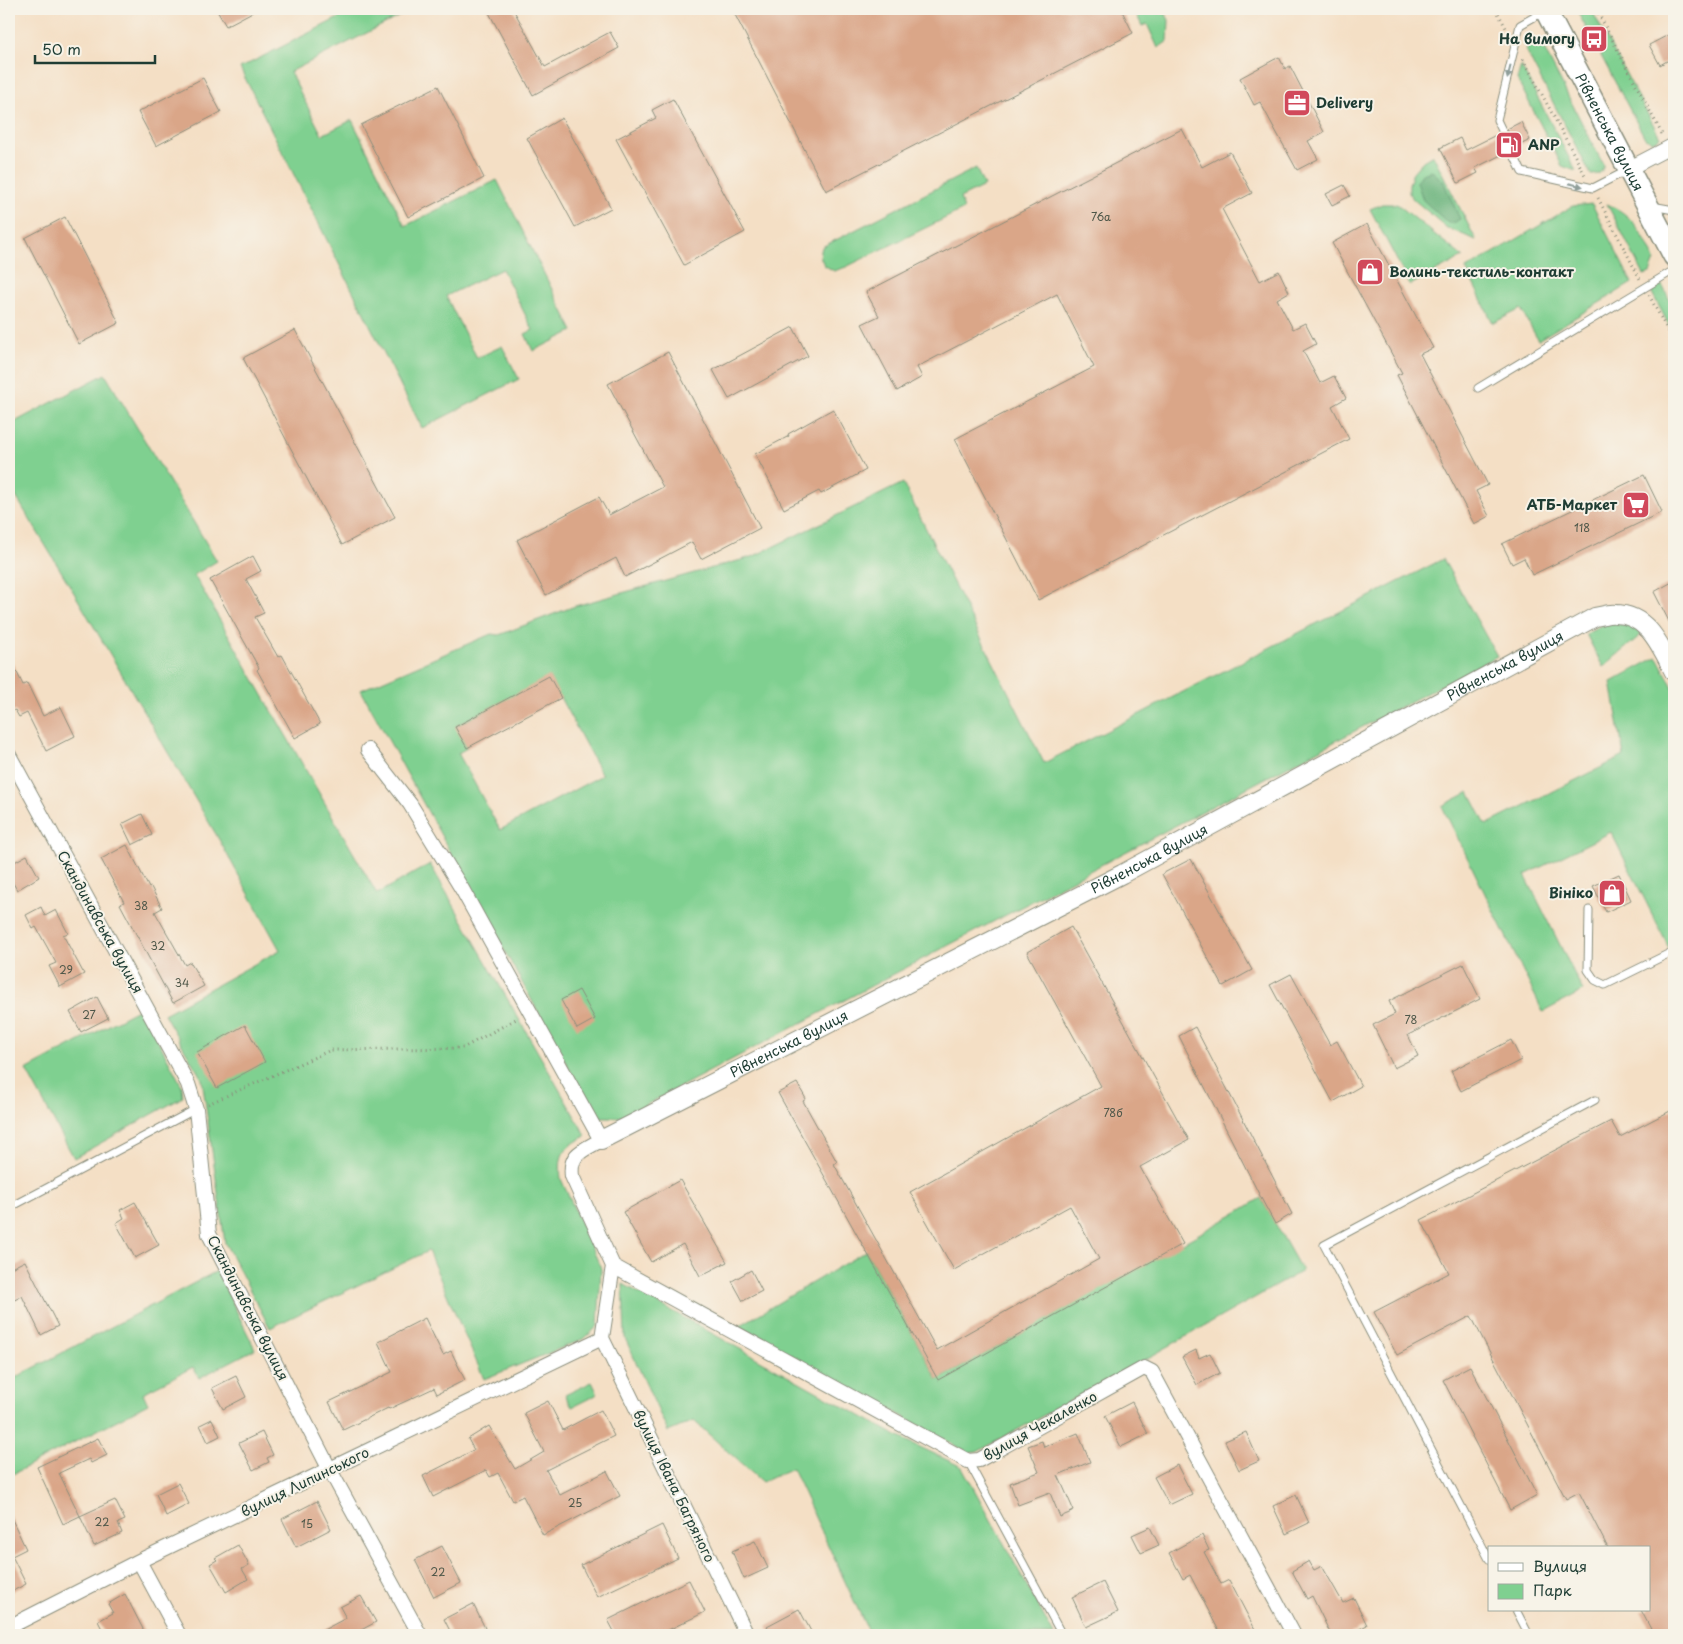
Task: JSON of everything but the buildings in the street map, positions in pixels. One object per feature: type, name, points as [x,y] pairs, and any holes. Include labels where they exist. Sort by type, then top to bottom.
[{"type":"main road","name":"Рівненська вулиця","points":[[1545,10],[1674,256]]},
{"type":"street","points":[[1628,169],[1672,146]]},
{"type":"street","name":"Рівненська вулиця","points":[[601,1140],[1122,874],[1595,617],[1616,614],[1636,619],[1652,632],[1674,672]]},
{"type":"street","points":[[368,750],[410,804],[462,888],[601,1140],[576,1154],[571,1165],[572,1176],[613,1266],[602,1338]]},
{"type":"street","name":"Скандинавська вулиця","points":[[9,755],[188,1084],[196,1109],[209,1234],[330,1470],[420,1635]]},
{"type":"street","name":"вулиця Чекаленко","points":[[613,1266],[968,1461],[979,1460],[1144,1368],[1152,1372],[1294,1635]]},
{"type":"street","name":"вулиця Липинського","points":[[9,1627],[139,1561],[602,1338]]},
{"type":"street","name":"вулиця Івана Багряного","points":[[602,1338],[747,1635]]},
{"type":"street","points":[[139,1561],[180,1635]]},
{"type":"lane","points":[[1545,10],[1520,25],[1497,120],[1522,172],[1593,188],[1628,169]]},
{"type":"lane","points":[[1648,206],[1674,210]]},
{"type":"lane","points":[[1478,388],[1674,270]]},
{"type":"lane","points":[[1589,910],[1588,970],[1595,980],[1605,985],[1674,951]]},
{"type":"lane","points":[[1488,1557],[1324,1245],[1595,1100]]},
{"type":"lane","points":[[9,1208],[196,1109]]},
{"type":"lane","points":[[968,1461],[1062,1635]]},
{"type":"lane","points":[[1517,1612],[1529,1635]]},
{"type":"path","points":[[1496,9],[1593,188],[1674,344]]},
{"type":"path","points":[[1596,9],[1672,146]]},
{"type":"path","points":[[196,1109],[331,1050],[463,1048],[530,1012]]},
{"type":"green space","points":[[356,9],[407,9],[408,12],[290,72],[322,135],[352,120],[405,226],[497,180],[573,331],[533,351],[525,334],[533,330],[502,269],[446,296],[477,358],[502,346],[519,379],[422,428],[240,68]]},
{"type":"green space","points":[[1134,9],[1163,9],[1169,20],[1168,41],[1158,48],[1147,24],[1142,26]]},
{"type":"green space","points":[[1576,9],[1591,9],[1660,137],[1653,141],[1645,138]]},
{"type":"green space","points":[[1533,42],[1542,45],[1604,166],[1598,174],[1591,175],[1526,51],[1528,45]]},
{"type":"green space","points":[[1521,66],[1576,171],[1562,166],[1517,79]]},
{"type":"green space","points":[[1433,155],[1476,240],[1447,228],[1413,199],[1409,193],[1413,172],[1423,161]]},
{"type":"green space","points":[[976,168],[984,186],[960,198],[964,209],[846,267],[834,271],[824,265],[820,256],[822,247]]},
{"type":"green space","points":[[1432,171],[1443,181],[1460,219],[1454,223],[1448,223],[1423,200],[1417,182],[1422,174]]},
{"type":"green space","points":[[1382,204],[1397,204],[1463,257],[1410,285],[1370,209]]},
{"type":"green space","points":[[1592,204],[1632,283],[1538,340],[1521,309],[1493,323],[1466,269],[1573,206]]},
{"type":"green space","points":[[1607,204],[1625,214],[1642,235],[1655,260],[1650,273],[1644,275]]},
{"type":"green space","points":[[1662,285],[1674,308],[1674,335],[1651,291]]},
{"type":"green space","points":[[105,374],[217,561],[194,575],[377,894],[430,864],[586,1136],[572,1144],[564,1152],[560,1170],[561,1179],[601,1268],[598,1326],[584,1339],[484,1379],[428,1251],[270,1328],[225,1243],[202,1079],[164,1014],[280,950],[217,836],[9,485],[9,425]]},
{"type":"green space","points":[[903,483],[1044,763],[1443,559],[1497,656],[623,1117],[596,1117],[361,690],[491,634],[499,635],[575,606],[752,557]],"holes":[[[549,677],[602,775],[500,830],[458,753],[467,748],[456,726]]]},
{"type":"green space","points":[[1615,622],[1632,627],[1642,634],[1603,667],[1586,634],[1601,626]]},
{"type":"green space","points":[[1657,657],[1674,689],[1674,946],[1669,948],[1611,832],[1525,875],[1583,991],[1543,1012],[1442,806],[1469,792],[1486,825],[1624,756],[1611,682]]},
{"type":"green space","points":[[141,1008],[182,1086],[183,1097],[74,1158],[26,1070]]},
{"type":"green space","points":[[1261,1198],[1302,1271],[977,1452],[969,1453],[739,1326],[866,1251],[938,1380]]},
{"type":"green space","points":[[217,1271],[255,1349],[199,1378],[193,1367],[143,1393],[148,1404],[9,1476],[9,1381]]},
{"type":"green space","points":[[623,1284],[897,1436],[962,1467],[1054,1635],[870,1635],[792,1468],[762,1482],[694,1421],[668,1432],[625,1338]]},
{"type":"green space","points":[[592,1382],[598,1394],[572,1407],[565,1395]]},
{"type":"place","name":"На вимогу","points":[[1594,39]]},
{"type":"place","name":"Delivery","points":[[1297,103]]},
{"type":"place","name":"ANP","points":[[1509,145]]},
{"type":"place","name":"Волинь-текстиль-контакт","points":[[1370,272]]},
{"type":"place","name":"АТБ-Маркет","points":[[1636,505]]},
{"type":"place","name":"Вініко","points":[[1612,893]]}]
